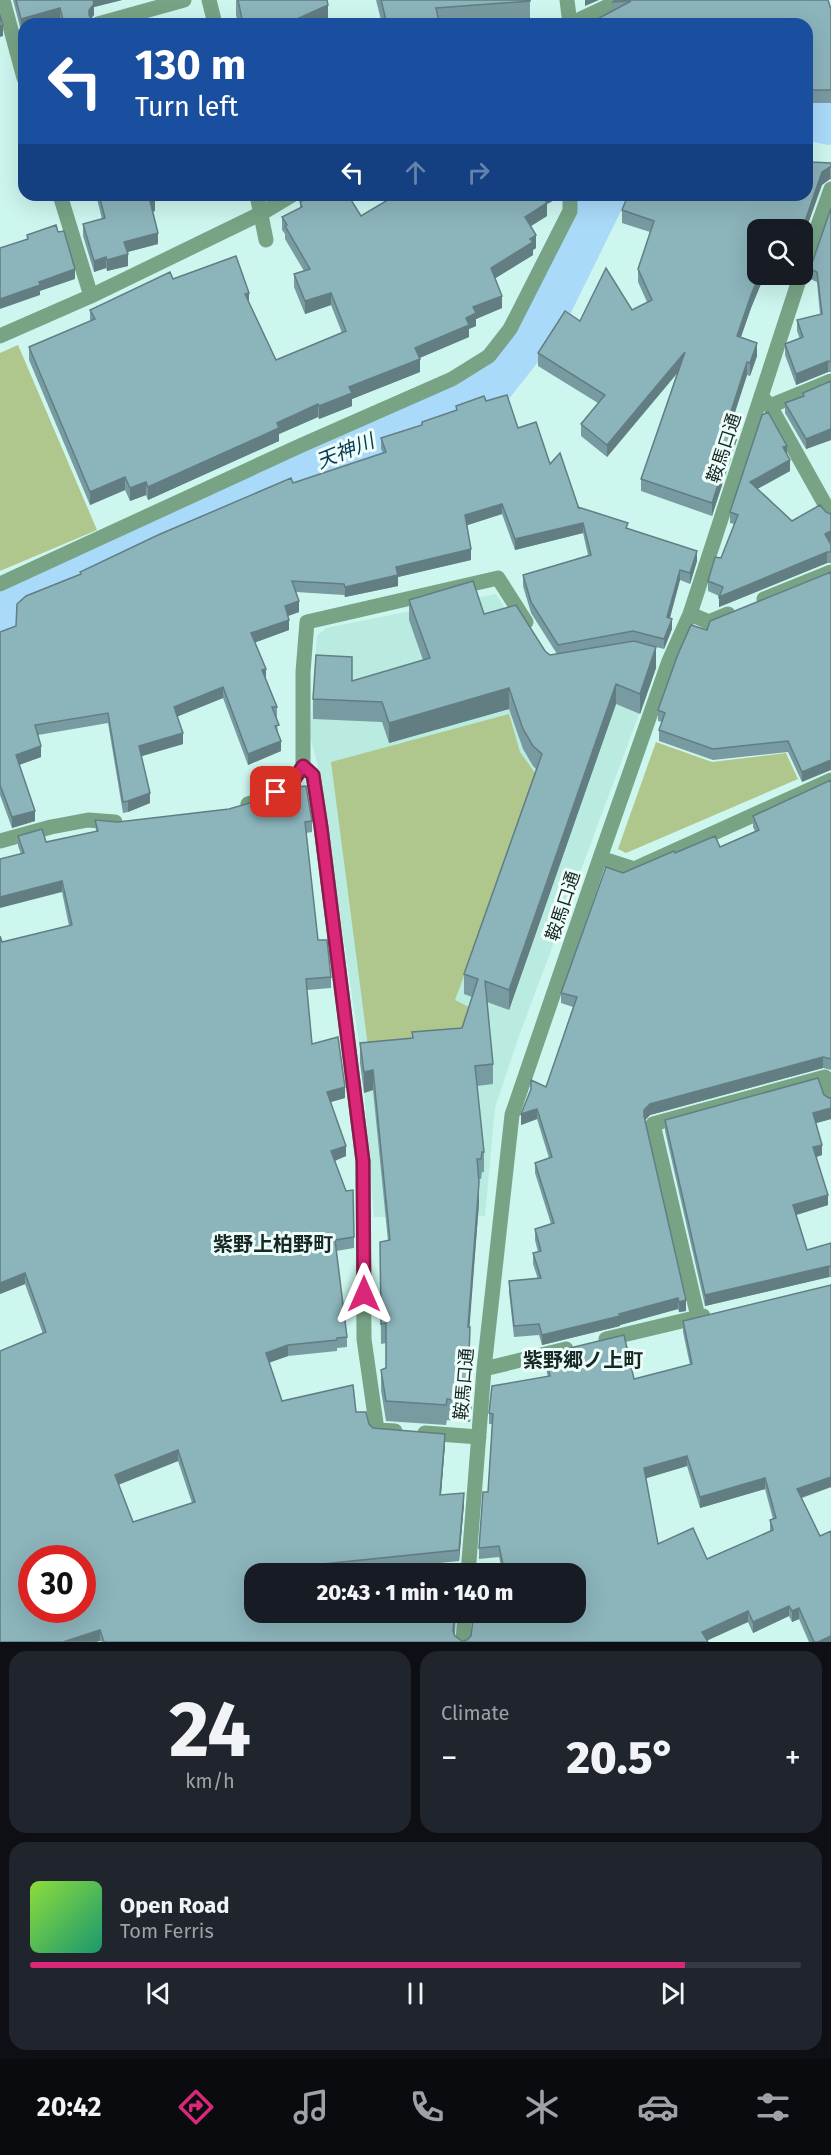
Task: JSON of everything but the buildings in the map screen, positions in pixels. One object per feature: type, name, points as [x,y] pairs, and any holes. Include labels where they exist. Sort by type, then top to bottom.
[{"type":"street","points":[[3,0],[13,48]]},
{"type":"street","points":[[120,18],[184,0]]},
{"type":"street","points":[[209,0],[214,18]]},
{"type":"street","points":[[567,0],[569,18]]},
{"type":"street","points":[[583,18],[621,0]]},
{"type":"street","points":[[813,239],[831,189]]},
{"type":"street","points":[[62,201],[92,296]]},
{"type":"street","points":[[259,201],[266,240]]},
{"type":"street","points":[[0,336],[92,296],[282,201]]},
{"type":"street","points":[[0,584],[474,367],[489,356],[510,329],[570,212],[570,201]]},
{"type":"street","name":"鞍馬口通","points":[[469,1563],[484,1369],[512,1115],[669,661],[690,614],[766,401],[798,285]]},
{"type":"street","points":[[831,381],[766,401],[831,515]]},
{"type":"street","points":[[690,614],[709,622],[831,572]]},
{"type":"street","points":[[239,807],[261,800],[291,784],[303,766],[303,672],[307,622],[498,578],[535,637]]},
{"type":"street","points":[[652,656],[669,661]]},
{"type":"street","points":[[303,766],[313,775],[321,827],[363,1161],[364,1339],[377,1430],[479,1437]]},
{"type":"street","points":[[600,858],[634,869],[831,780]]},
{"type":"street","points":[[0,841],[88,820],[129,822]]},
{"type":"street","points":[[698,1317],[652,1124],[825,1077],[831,1099]]},
{"type":"street","points":[[484,1369],[720,1312]]},
{"type":"street","points":[[463,1642],[464,1623]]},
{"type":"shaded area","points":[[496,594],[550,679],[633,657],[657,666],[519,1036],[495,1108],[485,1216],[374,1217],[362,1063],[318,767],[310,736],[317,636],[326,628]]},
{"type":"green space","points":[[18,345],[97,530],[0,571],[0,353]]},
{"type":"green space","points":[[509,714],[520,752],[538,777],[455,1000],[471,1008],[459,1044],[369,1054],[331,762]]},
{"type":"green space","points":[[656,742],[712,762],[786,753],[798,779],[626,853],[618,849]]},
{"type":"waterway","name":"天神川","points":[[813,116],[831,120]]},
{"type":"waterway","name":"天神川","points":[[0,607],[297,471],[443,410],[492,380],[540,319],[598,201]]},
{"type":"district","name":"紫野上柏野町","points":[[273,1244]]},
{"type":"district","name":"紫野郷ノ上町","points":[[583,1360]]},
{"type":"route","points":[[276,792],[291,784],[303,766],[313,775],[363,1161],[364,1294]]}]
